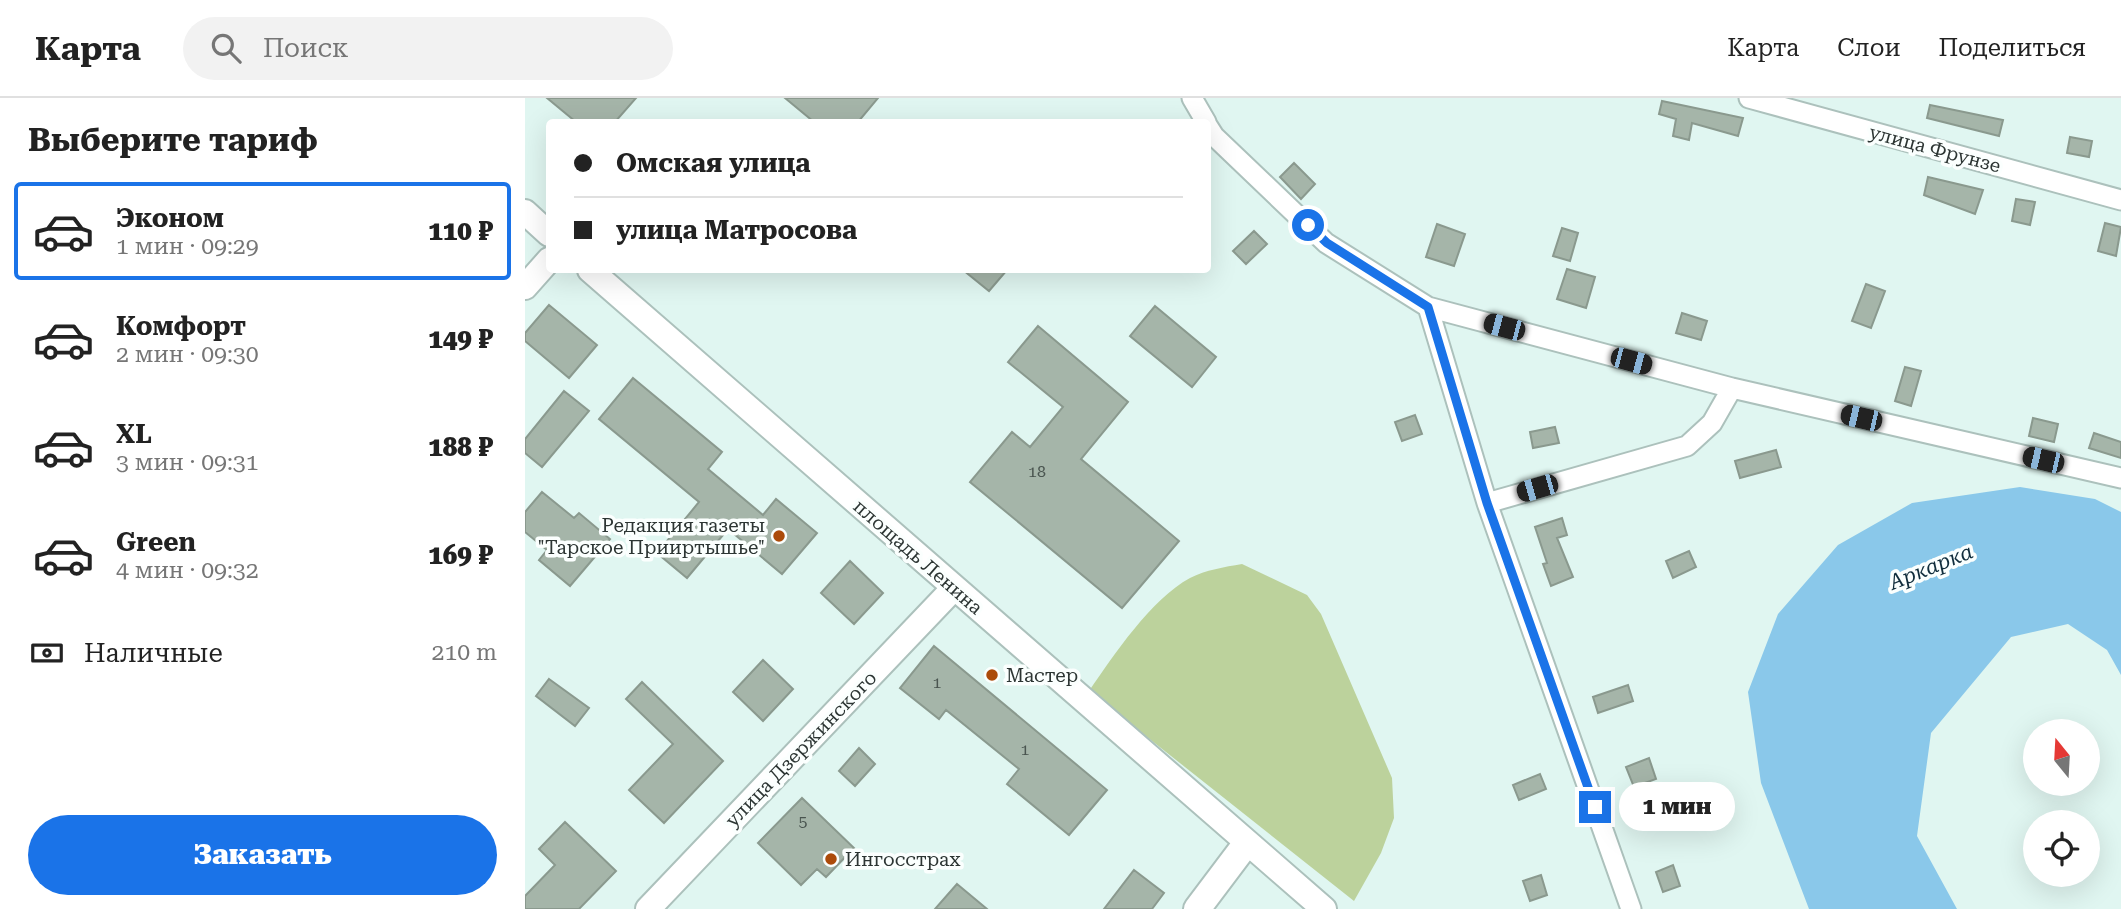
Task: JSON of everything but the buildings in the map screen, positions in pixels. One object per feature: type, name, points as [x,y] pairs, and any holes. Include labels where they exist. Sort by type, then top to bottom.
[{"type":"main road","points":[[1196,909],[1246,844]]},
{"type":"street","points":[[1192,98],[1204,119]]},
{"type":"street","name":"улица Фрунзе","points":[[1749,98],[2121,200]]},
{"type":"street","points":[[1211,131],[1327,243],[1428,307],[1732,388],[2121,478]]},
{"type":"street","points":[[525,212],[546,231]]},
{"type":"street","points":[[525,286],[546,263]]},
{"type":"street","name":"площадь Ленина","points":[[593,273],[1246,844],[1324,909]]},
{"type":"street","points":[[1428,307],[1487,503],[1631,909]]},
{"type":"street","points":[[1487,503],[1687,446],[1711,423],[1732,388]]},
{"type":"street","name":"улица Дзержинского","points":[[648,909],[954,588]]},
{"type":"green space","points":[[1242,564],[1307,595],[1321,614],[1392,778],[1394,818],[1381,853],[1354,901],[1089,691],[1147,613],[1175,587],[1202,573]]},
{"type":"water","name":"Аркарка","points":[[2020,487],[2095,499],[2121,512],[2121,675],[2107,650],[2068,624],[2011,637],[1931,733],[1917,836],[1957,909],[1809,909],[1761,783],[1748,692],[1778,614],[1838,545],[1912,503]]},
{"type":"place","name":"Редакция газеты \"Тарское Прииртышье\"","points":[[779,536]]},
{"type":"place","name":"Мастер","points":[[992,675]]},
{"type":"place","name":"Ингосстрах","points":[[831,859]]},
{"type":"route","points":[[1308,225],[1327,243],[1428,307],[1487,503],[1595,807]]}]
